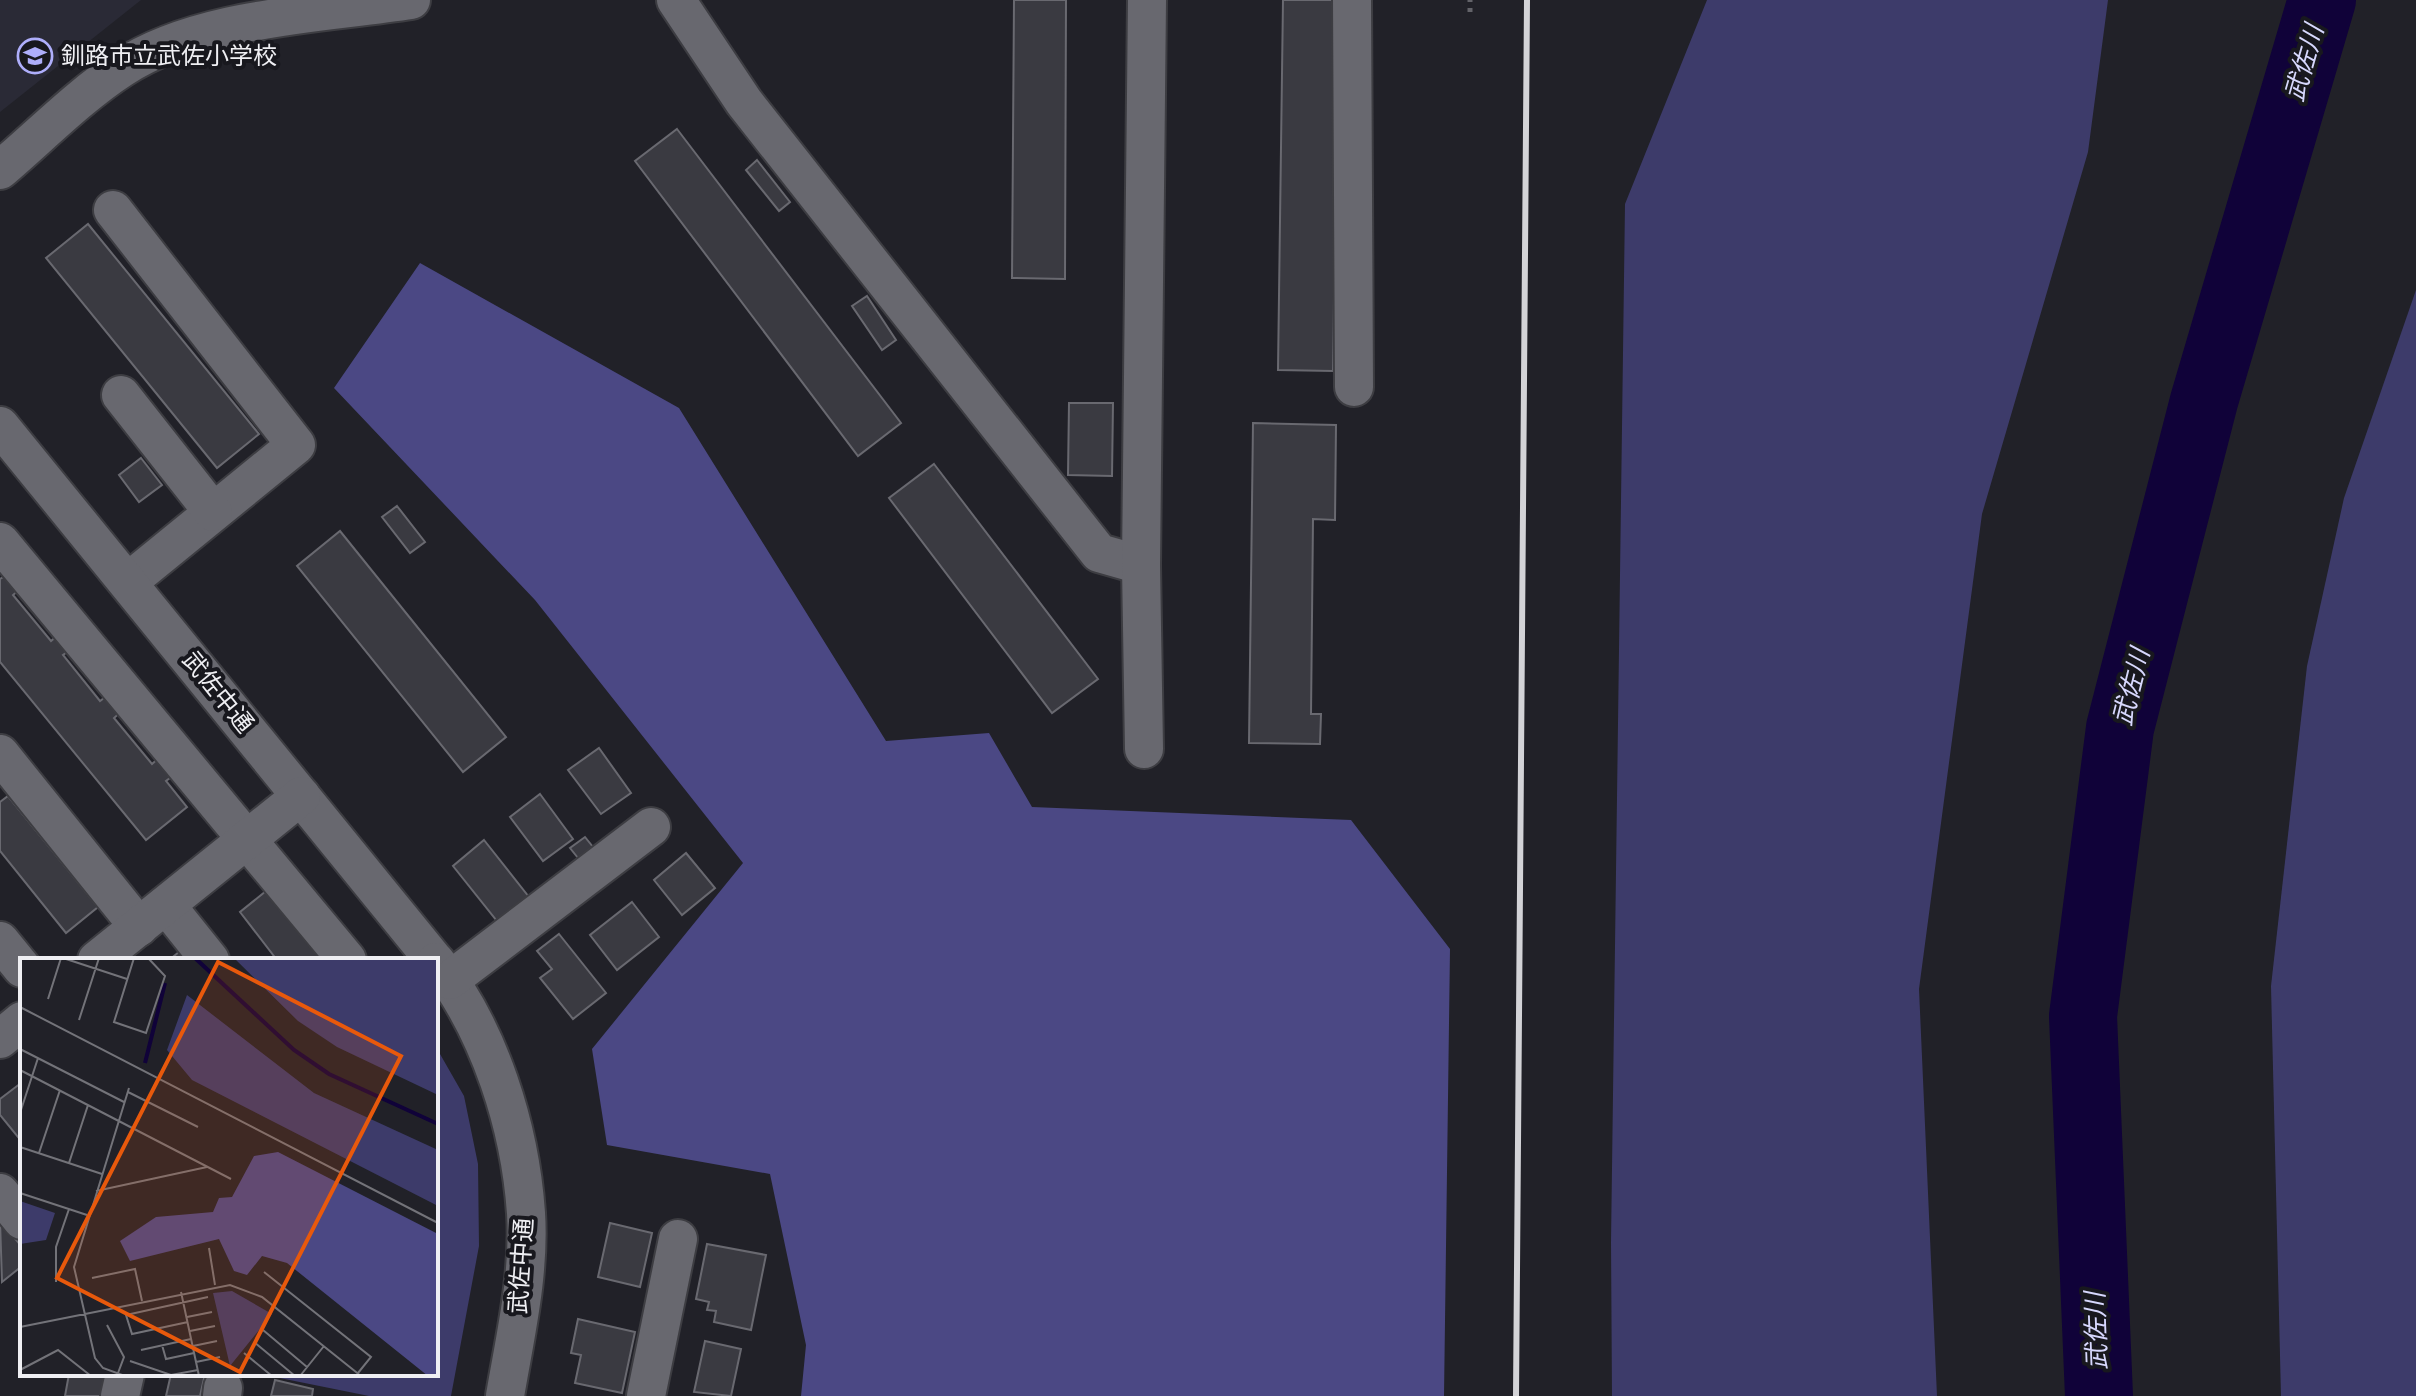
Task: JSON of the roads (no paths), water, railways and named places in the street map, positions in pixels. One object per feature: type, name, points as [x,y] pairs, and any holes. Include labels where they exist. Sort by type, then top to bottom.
[{"type":"street","points":[[0,170],[122,68],[165,47],[220,29],[411,0]]},
{"type":"street","points":[[676,0],[744,102],[1099,553],[1141,565]]},
{"type":"street","points":[[1144,749],[1141,565],[1147,0]]},
{"type":"street","points":[[1352,0],[1354,387]]},
{"type":"street","points":[[113,210],[296,445],[128,582]]},
{"type":"street","points":[[121,395],[213,512]]},
{"type":"street","name":"武佐中通","points":[[0,426],[433,958]]},
{"type":"street","points":[[0,542],[345,958]]},
{"type":"street","points":[[0,754],[152,916],[207,958]]},
{"type":"street","points":[[100,958],[301,796]]},
{"type":"street","points":[[440,967],[651,827]]},
{"type":"street","points":[[0,941],[20,966]]},
{"type":"street","name":"武佐中通","points":[[440,967],[494,1070],[515,1143],[526,1215],[521,1303],[505,1396]]},
{"type":"street","points":[[0,1193],[20,1218]]},
{"type":"street","points":[[646,1396],[678,1239]]},
{"type":"street","points":[[120,1396],[125,1376]]},
{"type":"waterway","name":"武佐川","points":[[2099,1396],[2083,1016],[2120,728],[2204,401],[2322,0]]},
{"type":"railway","points":[[1516,1396],[1527,0]]},
{"type":"place","name":"釧路市立武佐小学校","points":[[35,56]]}]
